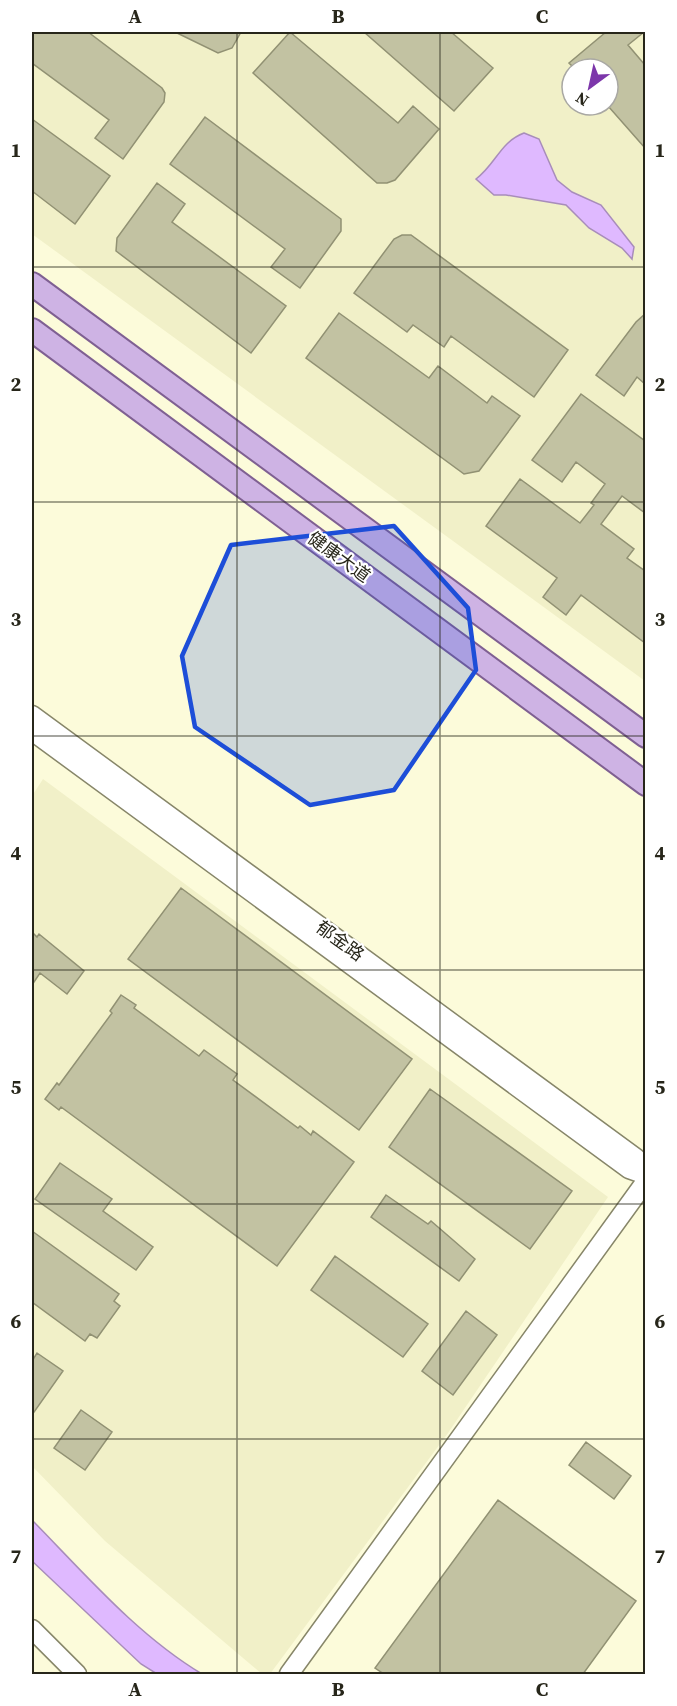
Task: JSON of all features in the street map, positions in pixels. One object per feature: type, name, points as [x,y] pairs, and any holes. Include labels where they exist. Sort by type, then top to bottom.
[{"type":"main road","name":"健康大道","points":[[32,284],[645,736]]},
{"type":"main road","name":"健康大道","points":[[32,330],[645,784]]},
{"type":"street","name":"郁金路","points":[[32,715],[636,1158],[645,1174]]},
{"type":"street","name":"郁金路","points":[[32,731],[629,1169],[645,1174]]},
{"type":"street","points":[[289,1674],[645,1181]]},
{"type":"street","points":[[32,1629],[77,1674]]},
{"type":"highlighted area","points":[[394,526],[468,608],[476,670],[394,790],[310,805],[195,727],[182,656],[231,545]]},
{"type":"shaded area","points":[[32,32],[645,32],[645,681],[32,234]]},
{"type":"shaded area","points":[[524,133],[539,139],[557,180],[572,192],[601,205],[634,247],[632,259],[622,248],[589,228],[566,205],[494,195],[476,179],[509,142]]},
{"type":"shaded area","points":[[43,779],[608,1197],[448,1433],[270,1674],[262,1674],[105,1541],[32,1466],[32,796]]},
{"type":"shaded area","points":[[32,1520],[134,1622],[155,1641],[202,1674],[157,1674],[141,1664],[32,1561]]},
{"type":"building","points":[[32,32],[88,32],[162,88],[165,93],[164,102],[123,159],[95,138],[109,120],[32,63]]},
{"type":"building","points":[[175,32],[241,32],[232,48],[218,53]]},
{"type":"building","points":[[290,32],[398,123],[413,106],[439,129],[395,180],[377,183],[253,73]]},
{"type":"building","points":[[364,32],[451,32],[493,68],[454,111]]},
{"type":"building","points":[[606,32],[644,32],[628,45],[645,65],[645,148],[618,117],[620,117],[620,57],[576,57]]},
{"type":"building","points":[[205,117],[341,219],[341,231],[300,288],[271,267],[285,249],[170,164]]},
{"type":"building","points":[[32,119],[110,176],[75,224],[32,191]]},
{"type":"building","points":[[157,183],[185,204],[172,222],[286,306],[251,353],[116,251],[117,238]]},
{"type":"building","points":[[402,235],[411,235],[568,350],[534,397],[451,336],[444,347],[413,325],[407,332],[354,293],[394,239]]},
{"type":"building","points":[[339,313],[429,378],[438,366],[487,403],[492,396],[520,416],[479,471],[464,474],[306,358]]},
{"type":"building","points":[[645,314],[645,384],[637,377],[624,396],[596,375],[636,322]]},
{"type":"building","points":[[581,394],[645,441],[645,513],[622,496],[601,524],[634,549],[627,558],[645,571],[645,643],[581,595],[566,615],[543,597],[557,578],[486,526],[520,479],[580,523],[594,505],[591,503],[605,484],[576,462],[562,482],[532,460]]},
{"type":"building","points":[[181,888],[412,1059],[359,1130],[128,959]]},
{"type":"building","points":[[32,932],[37,937],[39,934],[84,971],[67,994],[40,973],[32,985]]},
{"type":"building","points":[[121,995],[136,1005],[134,1008],[199,1056],[204,1050],[237,1074],[233,1080],[298,1128],[300,1126],[311,1135],[313,1131],[354,1162],[277,1266],[61,1107],[59,1110],[45,1099],[57,1083],[59,1085],[112,1013],[110,1011]]},
{"type":"building","points":[[430,1089],[572,1191],[530,1249],[389,1147]]},
{"type":"building","points":[[60,1163],[112,1199],[103,1211],[153,1247],[136,1270],[35,1199]]},
{"type":"building","points":[[386,1195],[428,1224],[431,1221],[475,1259],[459,1281],[371,1217]]},
{"type":"building","points":[[32,1231],[119,1294],[114,1301],[120,1306],[97,1338],[90,1334],[85,1341],[32,1302]]},
{"type":"building","points":[[335,1256],[428,1324],[403,1357],[311,1290]]},
{"type":"building","points":[[466,1311],[497,1335],[453,1395],[422,1371]]},
{"type":"building","points":[[37,1353],[63,1371],[32,1415],[32,1361]]},
{"type":"building","points":[[81,1410],[112,1432],[85,1470],[54,1448]]},
{"type":"building","points":[[586,1442],[631,1476],[614,1499],[569,1465]]},
{"type":"building","points":[[498,1500],[636,1601],[583,1674],[384,1674],[375,1668]]}]
